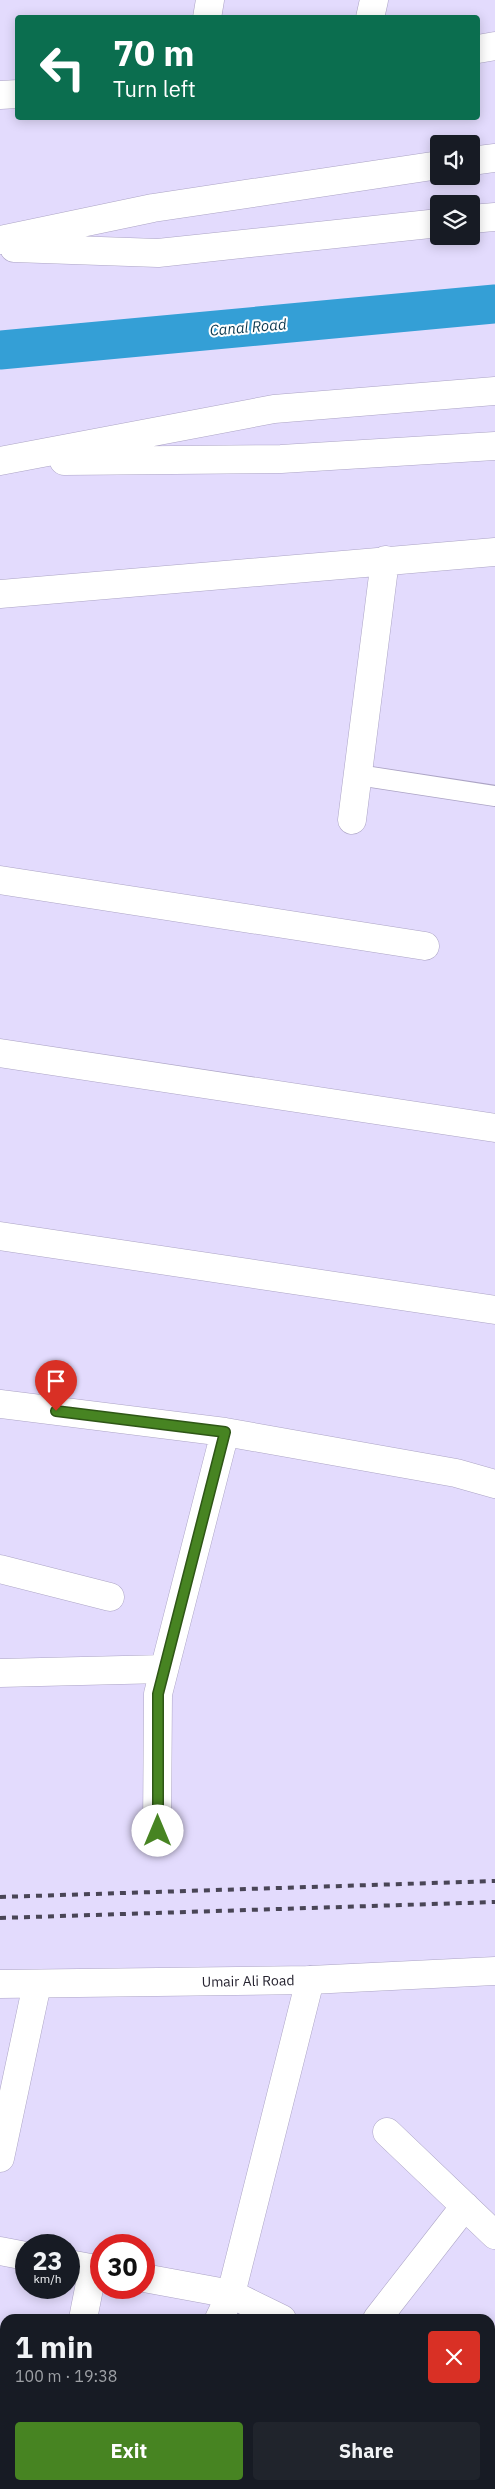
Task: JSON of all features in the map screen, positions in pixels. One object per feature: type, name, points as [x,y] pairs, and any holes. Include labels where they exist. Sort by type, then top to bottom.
[{"type":"main road","points":[[208,15],[210,0]]},
{"type":"main road","points":[[371,15],[374,0]]},
{"type":"main road","points":[[480,48],[495,46]]},
{"type":"main road","points":[[0,95],[15,94]]},
{"type":"main road","points":[[480,160],[495,158]]},
{"type":"main road","points":[[0,240],[153,208],[430,167]]},
{"type":"main road","points":[[480,218],[495,217]]},
{"type":"main road","points":[[0,248],[158,253],[430,224]]},
{"type":"main road","points":[[0,462],[274,409],[495,390]]},
{"type":"main road","points":[[0,462],[281,459],[495,446]]},
{"type":"main road","points":[[0,594],[495,552]]},
{"type":"main road","points":[[352,820],[385,560]]},
{"type":"main road","points":[[0,880],[425,946]]},
{"type":"main road","points":[[0,1054],[495,1128]]},
{"type":"main road","points":[[0,1236],[495,1310]]},
{"type":"main road","points":[[0,1404],[225,1432],[456,1473],[495,1484]]},
{"type":"main road","points":[[158,1831],[158,1694],[225,1432]]},
{"type":"main road","points":[[0,1569],[110,1597]]},
{"type":"main road","points":[[0,1673],[164,1669]]},
{"type":"main road","name":"Umair Ali Road","points":[[0,1984],[310,1980],[495,1971]]},
{"type":"main road","points":[[221,2314],[231,2294],[310,1980]]},
{"type":"main road","points":[[0,2158],[37,1984]]},
{"type":"main road","points":[[387,2132],[495,2235]]},
{"type":"main road","points":[[380,2314],[465,2206]]},
{"type":"main road","points":[[0,2251],[15,2254]]},
{"type":"main road","points":[[83,2314],[88,2267]]},
{"type":"main road","points":[[155,2280],[231,2294],[272,2314]]},
{"type":"lane","points":[[358,775],[495,796]]},
{"type":"waterway","name":"Canal Road","points":[[0,350],[495,304]]},
{"type":"railway","points":[[0,1897],[495,1881]]},
{"type":"railway","points":[[0,1918],[495,1902]]},
{"type":"route","points":[[56,1411],[225,1432],[158,1694],[158,1831]]}]
